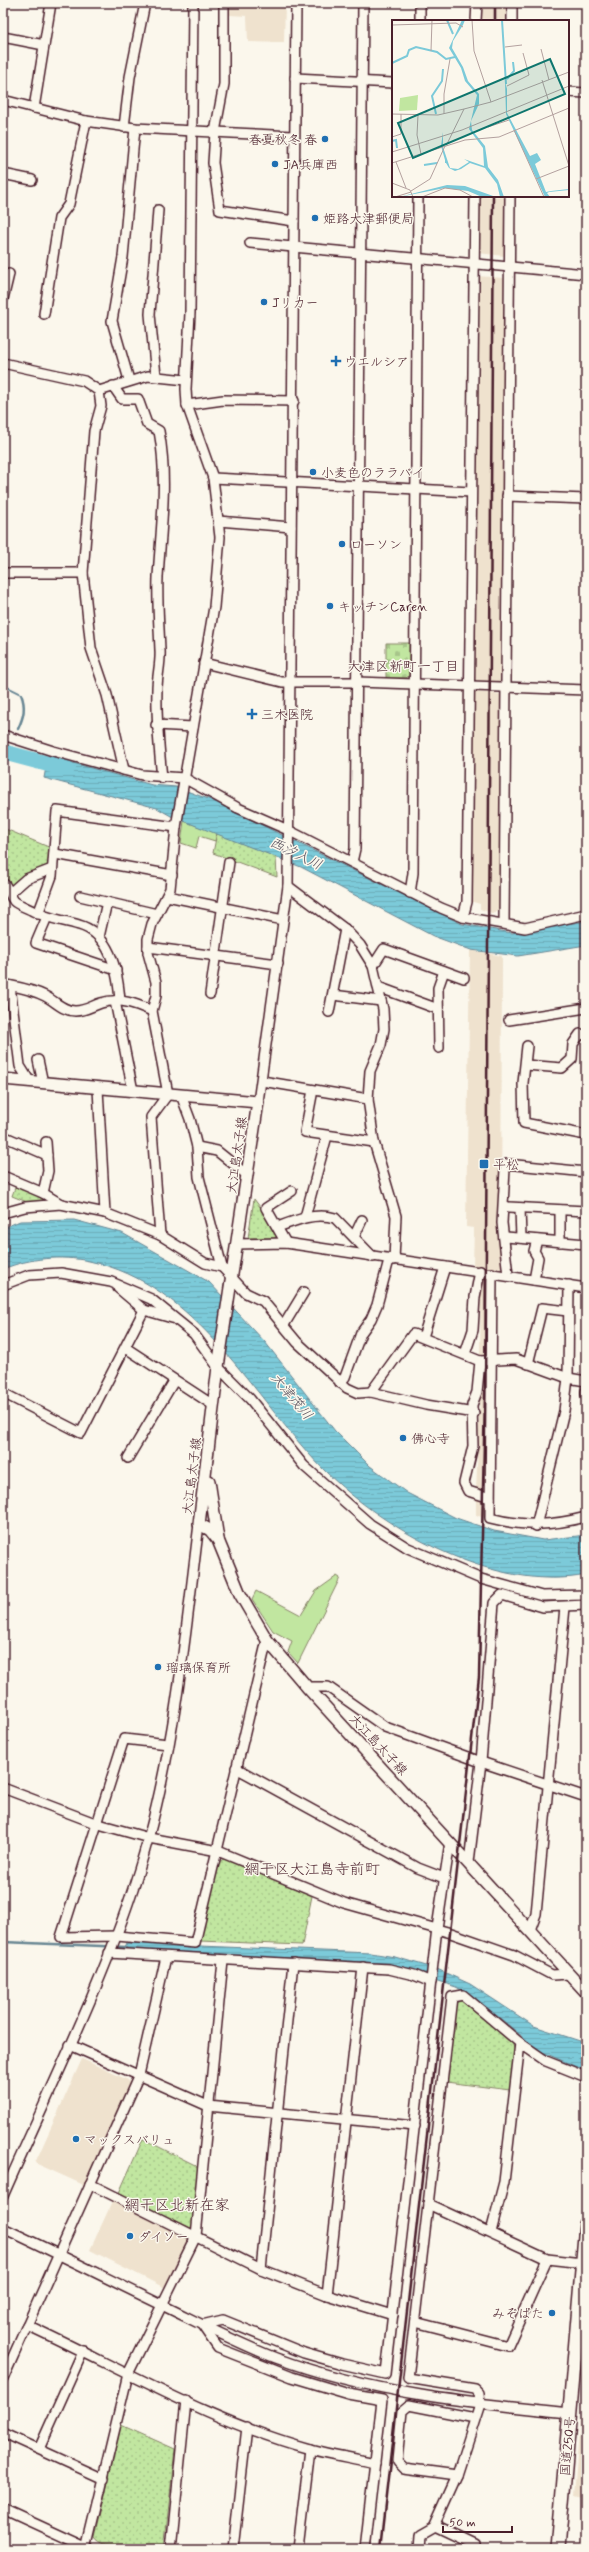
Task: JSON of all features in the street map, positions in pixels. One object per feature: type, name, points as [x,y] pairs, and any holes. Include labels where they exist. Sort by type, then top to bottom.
[{"type":"highway","name":"国道250号","points":[[558,2549],[586,2224]]},
{"type":"main road","name":"大江島太子線","points":[[3,1079],[98,1089],[258,1102],[218,1363],[199,1524],[210,1530],[218,1540],[240,1594],[267,1640],[307,1687],[469,1862],[586,1992]]},
{"type":"main road","points":[[207,1459],[209,1490],[218,1540]]},
{"type":"street","points":[[34,108],[50,3]]},
{"type":"street","points":[[124,127],[130,77],[144,3]]},
{"type":"street","points":[[160,1235],[151,1117],[168,1094],[152,1011],[156,996],[156,982],[148,947],[150,931],[170,889],[176,827],[218,577],[220,536],[213,478],[187,405],[186,380],[190,313],[193,3]]},
{"type":"street","points":[[224,3],[224,84],[215,132],[213,163],[220,210],[294,221]]},
{"type":"street","points":[[258,1102],[288,886],[291,527],[294,401],[295,247],[293,136],[296,3]]},
{"type":"street","points":[[352,862],[355,849],[359,253],[363,3]]},
{"type":"street","points":[[420,3],[420,20]]},
{"type":"street","points":[[476,20],[477,3]]},
{"type":"street","points":[[512,3],[512,20]]},
{"type":"street","points":[[3,37],[44,45]]},
{"type":"street","points":[[295,78],[392,82]]},
{"type":"street","points":[[569,92],[586,93]]},
{"type":"street","points":[[3,100],[86,121],[124,127],[293,136]]},
{"type":"street","points":[[44,314],[59,218],[69,204],[86,121]]},
{"type":"street","points":[[129,380],[112,321],[123,257],[135,128]]},
{"type":"street","points":[[3,174],[32,180]]},
{"type":"street","points":[[410,893],[413,873],[418,197]]},
{"type":"street","points":[[463,917],[467,902],[475,197]]},
{"type":"street","points":[[504,924],[510,197]]},
{"type":"street","points":[[156,376],[150,314],[158,210]]},
{"type":"street","points":[[250,244],[586,274]]},
{"type":"street","points":[[3,299],[9,274]]},
{"type":"street","points":[[3,363],[84,381],[98,391],[101,406],[94,431],[83,573],[91,648],[108,695],[124,770]]},
{"type":"street","points":[[98,391],[129,380],[156,376],[186,380]]},
{"type":"street","points":[[113,386],[122,399],[138,399],[147,424],[159,431],[162,447],[164,499],[158,577],[160,651],[156,688],[156,725],[162,778]]},
{"type":"street","points":[[187,405],[223,400],[294,401]]},
{"type":"street","points":[[213,478],[358,484],[471,492]]},
{"type":"street","points":[[507,496],[586,499]]},
{"type":"street","points":[[218,521],[291,527]]},
{"type":"street","points":[[3,573],[83,573]]},
{"type":"street","points":[[204,663],[282,682],[357,682],[414,686],[469,686],[586,690]]},
{"type":"street","points":[[156,725],[193,727]]},
{"type":"street","points":[[3,735],[53,751],[124,770],[162,778],[184,778],[238,808],[288,830],[410,893],[463,917],[525,928],[586,914]]},
{"type":"street","points":[[38,914],[52,869],[55,854],[54,838],[57,812],[176,827]]},
{"type":"street","points":[[55,854],[172,875]]},
{"type":"street","points":[[210,994],[229,862]]},
{"type":"street","points":[[10,893],[26,880],[52,869]]},
{"type":"street","points":[[3,883],[14,901],[38,914],[80,925],[99,937],[110,952],[116,970],[118,1001],[133,1091]]},
{"type":"street","points":[[288,886],[345,929],[360,945],[373,966],[378,987],[384,1029],[381,1045],[370,1071],[368,1099],[374,1142],[396,1216],[392,1260],[377,1305],[371,1319],[360,1333],[345,1377],[340,1383]]},
{"type":"street","points":[[80,896],[157,914]]},
{"type":"street","points":[[167,896],[283,920]]},
{"type":"street","points":[[99,937],[107,902]]},
{"type":"street","points":[[47,917],[36,943],[116,970]]},
{"type":"street","points":[[329,1012],[345,929]]},
{"type":"street","points":[[148,947],[278,964]]},
{"type":"street","points":[[373,966],[384,949],[464,978]]},
{"type":"street","points":[[439,1048],[438,988],[444,971]]},
{"type":"street","points":[[30,1082],[20,1066],[6,985],[40,994],[62,1007],[74,1011],[118,1001],[136,1004],[152,1011]]},
{"type":"street","points":[[378,987],[438,1009]]},
{"type":"street","points":[[333,995],[380,1001]]},
{"type":"street","points":[[509,1020],[586,1008]]},
{"type":"street","points":[[526,1065],[562,1068],[572,1059],[573,1044],[580,1034],[586,1035]]},
{"type":"street","points":[[527,1046],[523,1083],[524,1124],[586,1135]]},
{"type":"street","points":[[38,1060],[43,1083]]},
{"type":"street","points":[[262,1081],[368,1099]]},
{"type":"street","points":[[98,1089],[106,1213]]},
{"type":"street","points":[[313,1090],[305,1132],[374,1142]]},
{"type":"street","points":[[181,1095],[190,1119],[196,1147],[199,1177],[222,1267],[231,1283],[246,1293],[263,1301],[297,1342],[340,1383],[358,1393],[371,1392],[426,1405],[474,1413]]},
{"type":"street","points":[[3,1136],[47,1155]]},
{"type":"street","points":[[305,1217],[327,1136]]},
{"type":"street","points":[[43,1193],[48,1170],[46,1142]]},
{"type":"street","points":[[196,1147],[217,1151],[247,1175]]},
{"type":"street","points":[[508,1276],[506,1237],[502,1223],[505,1169],[508,1164],[586,1172]]},
{"type":"street","points":[[3,1176],[43,1193],[61,1204]]},
{"type":"street","points":[[286,1243],[266,1208],[292,1191]]},
{"type":"street","points":[[3,1213],[25,1207],[61,1204],[106,1213],[160,1235],[205,1263],[222,1267]]},
{"type":"street","points":[[509,1207],[586,1211]]},
{"type":"street","points":[[520,1208],[521,1238]]},
{"type":"street","points":[[560,1210],[560,1242]]},
{"type":"street","points":[[278,1227],[305,1217],[336,1218],[372,1257]]},
{"type":"street","points":[[354,1237],[362,1220]]},
{"type":"street","points":[[506,1237],[586,1244]]},
{"type":"street","points":[[534,1280],[538,1258],[534,1251],[537,1240]]},
{"type":"street","points":[[237,1244],[286,1243],[586,1288]]},
{"type":"street","points":[[423,1337],[445,1267]]},
{"type":"street","points":[[465,1354],[473,1330],[475,1297],[480,1271]]},
{"type":"street","points":[[3,1285],[29,1275],[61,1273],[111,1282],[151,1299],[194,1334],[250,1399],[304,1466],[370,1524],[408,1548],[481,1579],[542,1596],[586,1595]]},
{"type":"street","points":[[492,1273],[490,1518],[516,1525],[536,1526],[586,1517]]},
{"type":"street","points":[[111,1282],[144,1310],[176,1318]]},
{"type":"street","points":[[536,1526],[564,1411],[568,1378],[569,1286]]},
{"type":"street","points":[[284,1325],[304,1292]]},
{"type":"street","points":[[528,1364],[542,1308],[568,1311]]},
{"type":"street","points":[[3,1392],[81,1433],[126,1348],[144,1310]]},
{"type":"street","points":[[371,1392],[413,1334],[423,1337],[448,1350],[465,1354],[480,1361],[516,1359],[568,1378],[586,1381]]},
{"type":"street","points":[[126,1348],[213,1406]]},
{"type":"street","points":[[480,1361],[477,1392],[472,1405],[474,1413],[473,1446],[464,1483],[468,1491],[490,1498]]},
{"type":"street","points":[[128,1458],[174,1381]]},
{"type":"street","points":[[3,2196],[117,1936],[148,1838],[168,1744],[185,1636],[199,1524]]},
{"type":"street","points":[[469,1862],[481,1762],[494,1603],[502,1595],[543,1607],[586,1605]]},
{"type":"street","points":[[530,1930],[536,1914],[565,1607]]},
{"type":"street","points":[[168,1744],[124,1739],[95,1823],[61,1937],[117,1936],[195,1943],[267,1640]]},
{"type":"street","points":[[307,1687],[328,1687],[385,1727],[481,1762],[548,1783],[586,1797]]},
{"type":"street","points":[[236,1768],[418,1868],[444,1878]]},
{"type":"street","points":[[3,1788],[95,1823],[148,1838],[218,1851],[344,1903],[437,1928],[514,1955],[552,1975],[570,1974]]},
{"type":"street","points":[[202,2324],[223,2320],[304,2353],[342,2364],[386,2374],[437,1928],[450,1842]]},
{"type":"street","points":[[109,1953],[223,1961],[293,1963],[389,1969],[431,1982]]},
{"type":"street","points":[[3,2379],[139,2076],[166,1957]]},
{"type":"street","points":[[3,2508],[88,2548],[128,2374],[196,2236],[223,1961]]},
{"type":"street","points":[[261,2269],[293,1963]]},
{"type":"street","points":[[327,2295],[345,2120],[363,1967]]},
{"type":"street","points":[[419,2549],[420,2534],[434,2526],[457,2475],[480,2404],[479,2393],[475,2389],[408,2378],[452,1997],[463,1995],[520,2043],[546,2061],[586,2077]]},
{"type":"street","points":[[491,2232],[504,2182],[520,2043]]},
{"type":"street","points":[[70,2044],[208,2106],[415,2126]]},
{"type":"street","points":[[90,2184],[261,2269],[327,2295],[393,2315]]},
{"type":"street","points":[[428,2204],[547,2259],[583,2263]]},
{"type":"street","points":[[3,2228],[202,2324],[277,2358],[335,2376],[398,2391],[480,2404],[570,2413]]},
{"type":"street","points":[[415,2322],[508,2346],[547,2259]]},
{"type":"street","points":[[202,2324],[218,2348],[292,2377],[350,2394],[382,2400],[365,2549]]},
{"type":"street","points":[[28,2325],[128,2374],[247,2427],[310,2449],[375,2463]]},
{"type":"street","points":[[39,2449],[83,2351]]},
{"type":"street","points":[[170,2549],[186,2401]]},
{"type":"street","points":[[457,2475],[404,2468],[397,2461],[402,2411],[409,2406],[475,2418]]},
{"type":"street","points":[[233,2549],[247,2427]]},
{"type":"street","points":[[3,2432],[104,2479]]},
{"type":"street","points":[[298,2549],[310,2449]]},
{"type":"street","points":[[434,2526],[474,2545],[473,2549]]},
{"type":"shaded area","points":[[230,3],[285,3],[284,43],[248,42],[247,16],[229,15]]},
{"type":"shaded area","points":[[480,3],[507,3],[507,20],[480,20]]},
{"type":"shaded area","points":[[479,197],[506,197],[505,256],[478,253]]},
{"type":"shaded area","points":[[477,276],[504,278],[501,682],[474,682]]},
{"type":"shaded area","points":[[474,692],[501,694],[499,911],[492,913],[480,909],[480,904],[470,901]]},
{"type":"shaded area","points":[[470,950],[502,956],[501,1269],[473,1266],[474,1228],[466,1227]]},
{"type":"shaded area","points":[[481,1276],[488,1277],[489,1358],[480,1358]]},
{"type":"shaded area","points":[[488,1363],[487,1519],[476,1515],[476,1492],[481,1364]]},
{"type":"shaded area","name":"マックスバリュ","points":[[82,2059],[128,2080],[131,2086],[86,2186],[35,2163]]},
{"type":"shaded area","points":[[113,2200],[189,2238],[165,2288],[90,2250]]},
{"type":"shaded area","points":[[580,2421],[586,2421],[586,2497],[574,2494]]},
{"type":"green space","points":[[386,643],[409,643],[409,676],[406,678],[386,678]]},
{"type":"green space","points":[[184,821],[217,833],[215,841],[199,836],[196,848],[181,843]]},
{"type":"green space","points":[[3,828],[51,848],[50,873],[28,881],[14,893],[3,881]]},
{"type":"green space","points":[[217,833],[276,857],[277,877],[213,853]]},
{"type":"green space","points":[[17,1182],[61,1204],[37,1206],[12,1196]]},
{"type":"green space","points":[[254,1199],[260,1207],[263,1207],[280,1238],[248,1238]]},
{"type":"green space","points":[[337,1576],[340,1578],[298,1663],[288,1652],[292,1641],[273,1631],[252,1599],[256,1591],[301,1615],[316,1591]]},
{"type":"green space","points":[[224,1859],[312,1896],[302,1945],[200,1941],[218,1862]]},
{"type":"green space","points":[[461,2001],[512,2042],[515,2051],[510,2090],[446,2082],[455,2002]]},
{"type":"green space","points":[[143,2139],[195,2165],[199,2170],[193,2226],[189,2230],[118,2195]]},
{"type":"green space","points":[[121,2425],[175,2449],[164,2549],[116,2548],[107,2546],[95,2538]]},
{"type":"water","points":[[48,756],[152,785],[176,787],[211,800],[462,924],[512,933],[586,921],[586,945],[518,956],[471,950],[433,936],[301,867],[171,816],[157,808],[44,778]]},
{"type":"water","name":"大津茂川","points":[[74,1220],[122,1233],[209,1282],[265,1342],[335,1431],[370,1466],[407,1493],[456,1518],[494,1531],[543,1540],[586,1535],[586,1575],[552,1578],[516,1575],[480,1566],[444,1552],[410,1535],[378,1515],[349,1493],[324,1470],[298,1441],[247,1378],[192,1318],[162,1293],[127,1274],[89,1261],[67,1258],[34,1260],[3,1269],[3,1228],[20,1221]]},
{"type":"water","points":[[127,1943],[371,1953],[395,1957],[437,1969],[470,1984],[534,2026],[586,2043],[586,2071],[540,2051],[473,1996],[456,1987],[389,1965],[365,1962],[123,1951]]},
{"type":"waterway","points":[[3,685],[21,694],[24,712],[18,729]]},
{"type":"waterway","name":"西汐入川","points":[[3,752],[67,769]]},
{"type":"waterway","points":[[3,1942],[126,1947]]},
{"type":"railway","points":[[495,3],[495,20]]},
{"type":"railway","points":[[380,2549],[479,1677],[485,1394],[493,197]]},
{"type":"place","name":"春夏秋冬 春","points":[[325,139]]},
{"type":"place","name":"JA兵庫西","points":[[275,164]]},
{"type":"place","name":"姫路大津郵便局","points":[[315,218]]},
{"type":"place","name":"Jリカー","points":[[264,302]]},
{"type":"place","name":"ウエルシア","points":[[336,361]]},
{"type":"place","name":"小麦色のララバイ","points":[[313,472]]},
{"type":"place","name":"ローソン","points":[[342,544]]},
{"type":"place","name":"キッチンCaren","points":[[330,606]]},
{"type":"place","name":"三木医院","points":[[252,714]]},
{"type":"place","name":"平松","points":[[484,1164]]},
{"type":"place","name":"佛心寺","points":[[403,1438]]},
{"type":"place","name":"瑠璃保育所","points":[[158,1667]]},
{"type":"place","name":"マックスバリュ","points":[[76,2139]]},
{"type":"place","name":"ダイソー","points":[[130,2236]]},
{"type":"place","name":"みぞばた","points":[[552,2313]]},
{"type":"district","name":"大津区新町一丁目","points":[[403,666]]},
{"type":"district","name":"網干区大江島寺前町","points":[[312,1869]]},
{"type":"district","name":"網干区北新在家","points":[[177,2205]]}]
